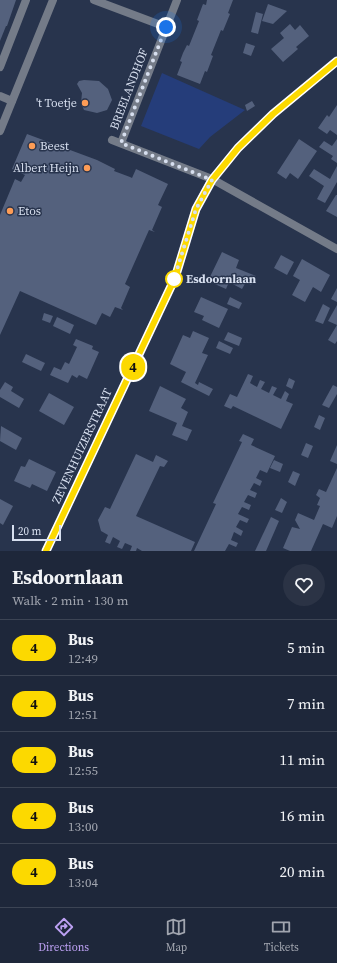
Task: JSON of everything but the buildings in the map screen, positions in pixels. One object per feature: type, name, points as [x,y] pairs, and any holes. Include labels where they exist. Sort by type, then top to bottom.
[{"type":"street","points":[[0,67],[26,0]]},
{"type":"street","points":[[0,131],[14,102],[53,0]]},
{"type":"street","points":[[94,0],[166,27]]},
{"type":"street","name":"BREELANDHOF","points":[[121,143],[177,0]]},
{"type":"street","name":"ZEVENHUIZERSTRAAT","points":[[46,551],[175,278],[196,209],[212,180],[238,148],[273,114],[337,61]]},
{"type":"street","points":[[0,96],[14,102]]},
{"type":"street","points":[[112,140],[212,180],[337,249]]},
{"type":"shaded area","points":[[162,73],[245,110],[210,137],[199,149],[141,126]]},
{"type":"bus line","name":"4","points":[[46,551],[175,278],[196,209],[212,180],[238,148],[273,114],[337,61]]},
{"type":"place","name":"'t Toetje","points":[[85,103]]},
{"type":"place","name":"Beest","points":[[32,146]]},
{"type":"place","name":"Albert Heijn","points":[[87,168]]},
{"type":"place","name":"Etos","points":[[10,211]]},
{"type":"place","name":"Esdoornlaan","points":[[174,279]]},
{"type":"route","points":[[166,27],[121,143],[212,180],[196,209],[174,279]]}]
